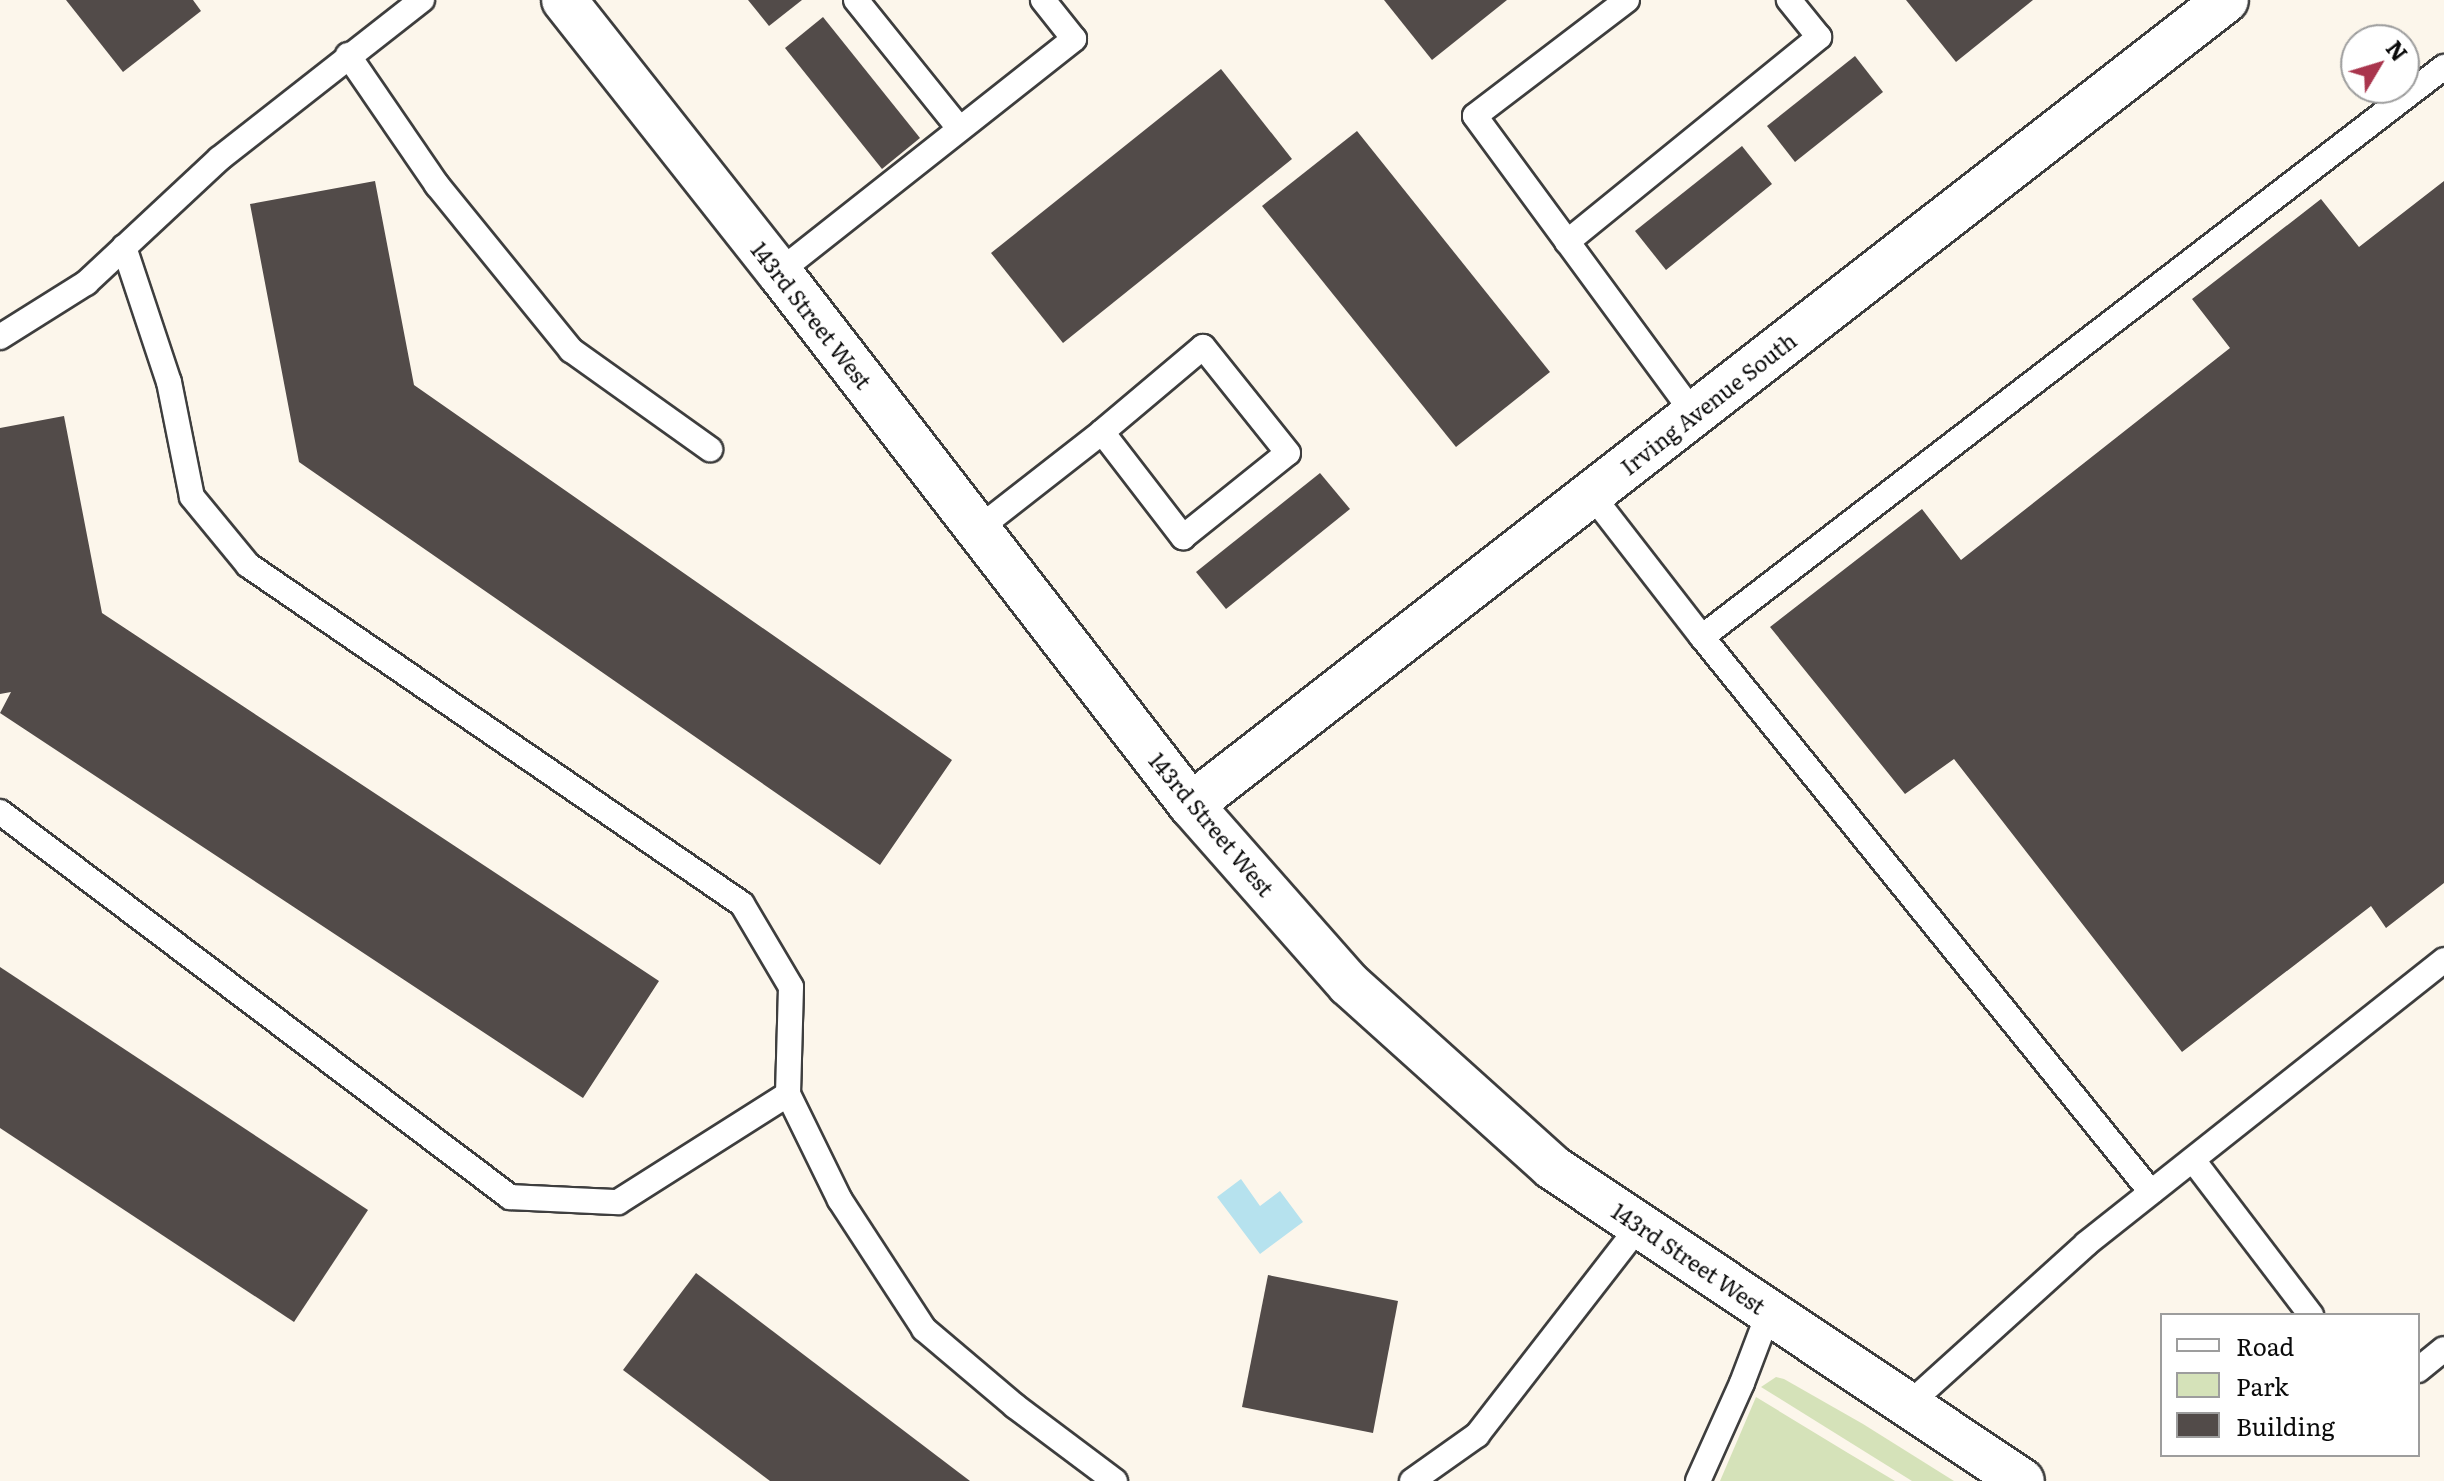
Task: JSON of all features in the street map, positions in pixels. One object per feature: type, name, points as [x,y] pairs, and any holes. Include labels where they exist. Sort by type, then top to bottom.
[{"type":"street","name":"143rd Street West","points":[[564,0],[779,272],[1191,805],[1349,984],[1552,1167],[2022,1481]]},
{"type":"street","name":"Irving Avenue South","points":[[1191,805],[2226,0]]},
{"type":"lane","points":[[0,337],[86,283],[219,159],[422,0]]},
{"type":"lane","points":[[856,0],[958,127]]},
{"type":"lane","points":[[779,272],[958,127],[1074,39],[1043,0]]},
{"type":"lane","points":[[1627,0],[1475,116],[1694,414]]},
{"type":"lane","points":[[1567,242],[1819,37],[1789,0]]},
{"type":"lane","points":[[348,55],[437,185],[571,350],[710,449]]},
{"type":"lane","points":[[1702,637],[2444,67]]},
{"type":"lane","points":[[124,247],[169,382],[192,497],[248,565],[742,904],[791,987],[788,1094],[840,1200],[924,1329],[1015,1406],[1115,1481]]},
{"type":"lane","points":[[978,529],[1102,432],[1203,347],[1288,453],[1183,537],[1102,432]]},
{"type":"lane","points":[[1591,494],[1702,637],[2151,1192]]},
{"type":"lane","points":[[0,812],[510,1197],[618,1202],[788,1094]]},
{"type":"lane","points":[[1908,1405],[2086,1244],[2444,960]]},
{"type":"lane","points":[[2193,1160],[2309,1313]]},
{"type":"lane","points":[[1412,1481],[1477,1435],[1640,1225]]},
{"type":"lane","points":[[1698,1481],[1742,1383],[1769,1312]]},
{"type":"lane","points":[[2420,1368],[2444,1349]]},
{"type":"green space","points":[[1776,1377],[1863,1424],[1954,1481],[1912,1481],[1761,1387]]},
{"type":"green space","points":[[1756,1397],[1848,1453],[1895,1481],[1720,1481]]},
{"type":"water","points":[[1241,1179],[1260,1206],[1280,1191],[1303,1222],[1260,1254],[1217,1197]]},
{"type":"building","points":[[66,0],[193,0],[201,11],[123,72]]},
{"type":"building","points":[[748,0],[802,0],[769,26]]},
{"type":"building","points":[[1384,0],[1507,0],[1432,60]]},
{"type":"building","points":[[1906,0],[2033,0],[1956,62]]},
{"type":"building","points":[[823,17],[920,138],[882,169],[785,48]]},
{"type":"building","points":[[1855,56],[1883,92],[1795,162],[1767,126]]},
{"type":"building","points":[[1221,69],[1292,159],[1063,343],[991,253]]},
{"type":"building","points":[[1357,131],[1550,372],[1456,447],[1262,206]]},
{"type":"building","points":[[1742,146],[1772,184],[1666,270],[1635,231]]},
{"type":"building","points":[[375,181],[414,385],[952,760],[880,865],[299,462],[250,204]]},
{"type":"building","points":[[2444,181],[2444,883],[2386,928],[2371,906],[2182,1052],[1954,759],[1905,794],[1770,627],[1922,509],[1961,560],[2230,348],[2192,299],[2321,199],[2359,247]]},
{"type":"building","points":[[64,416],[102,613],[659,981],[583,1098],[0,713],[11,692],[0,694],[0,428]]},
{"type":"building","points":[[1320,473],[1350,509],[1226,609],[1196,572]]},
{"type":"building","points":[[0,967],[368,1210],[294,1322],[0,1128]]},
{"type":"building","points":[[696,1273],[970,1481],[770,1481],[623,1370]]},
{"type":"building","points":[[1268,1275],[1398,1301],[1373,1433],[1242,1407]]}]
